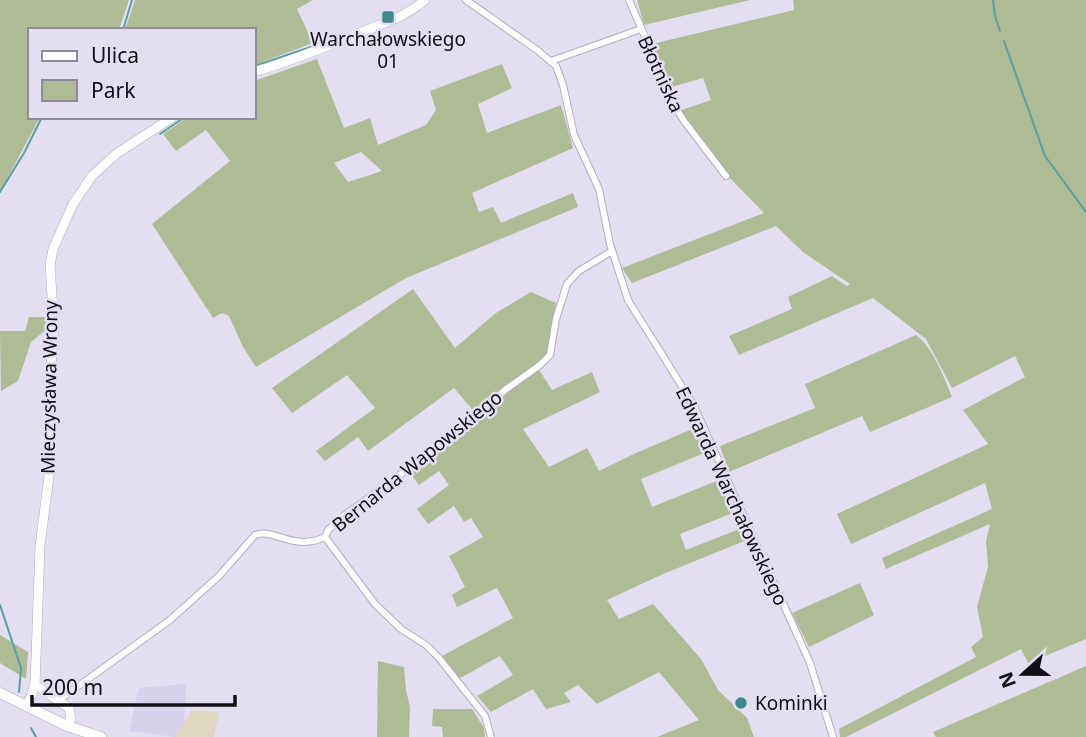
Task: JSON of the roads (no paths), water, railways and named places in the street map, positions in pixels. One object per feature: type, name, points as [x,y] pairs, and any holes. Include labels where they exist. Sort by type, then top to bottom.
[{"type":"main road","points":[[0,693],[67,726],[96,736]]},
{"type":"street","points":[[256,71],[294,60],[389,21],[425,0]]},
{"type":"street","points":[[466,0],[551,61],[641,29]]},
{"type":"street","name":"Błotniska","points":[[629,0],[671,101],[726,176]]},
{"type":"street","name":"Edwarda Warchałowskiego","points":[[551,61],[556,66],[563,85],[574,135],[599,188],[612,251],[634,313],[693,404],[805,651],[833,737]]},
{"type":"street","name":"Mieczysława Wrony","points":[[27,707],[35,685],[40,546],[50,466],[50,379],[54,326],[50,287],[53,249],[73,204],[92,176],[116,154],[170,119]]},
{"type":"street","name":"Bernarda Wapowskiego","points":[[491,737],[485,716],[439,658],[401,629],[375,604],[326,537],[328,530],[345,515],[454,435],[550,355],[556,319],[567,284],[579,271],[612,251]]},
{"type":"street","points":[[59,700],[170,620],[219,576],[255,535],[261,532],[301,543],[326,537]]},
{"type":"street","points":[[35,685],[59,700],[71,713],[67,726]]},
{"type":"waterway","points":[[124,28],[132,0]]},
{"type":"waterway","points":[[993,0],[1000,31]]},
{"type":"waterway","points":[[1004,41],[1045,156],[1086,212]]},
{"type":"waterway","points":[[256,65],[314,46]]},
{"type":"waterway","points":[[0,192],[41,119]]},
{"type":"waterway","points":[[160,134],[182,119]]},
{"type":"waterway","points":[[0,605],[21,668],[19,692]]},
{"type":"waterway","points":[[31,728],[36,737]]},
{"type":"place","name":"Warchałowskiego 01","points":[[388,17]]},
{"type":"place","name":"Kominki","points":[[741,703]]}]
